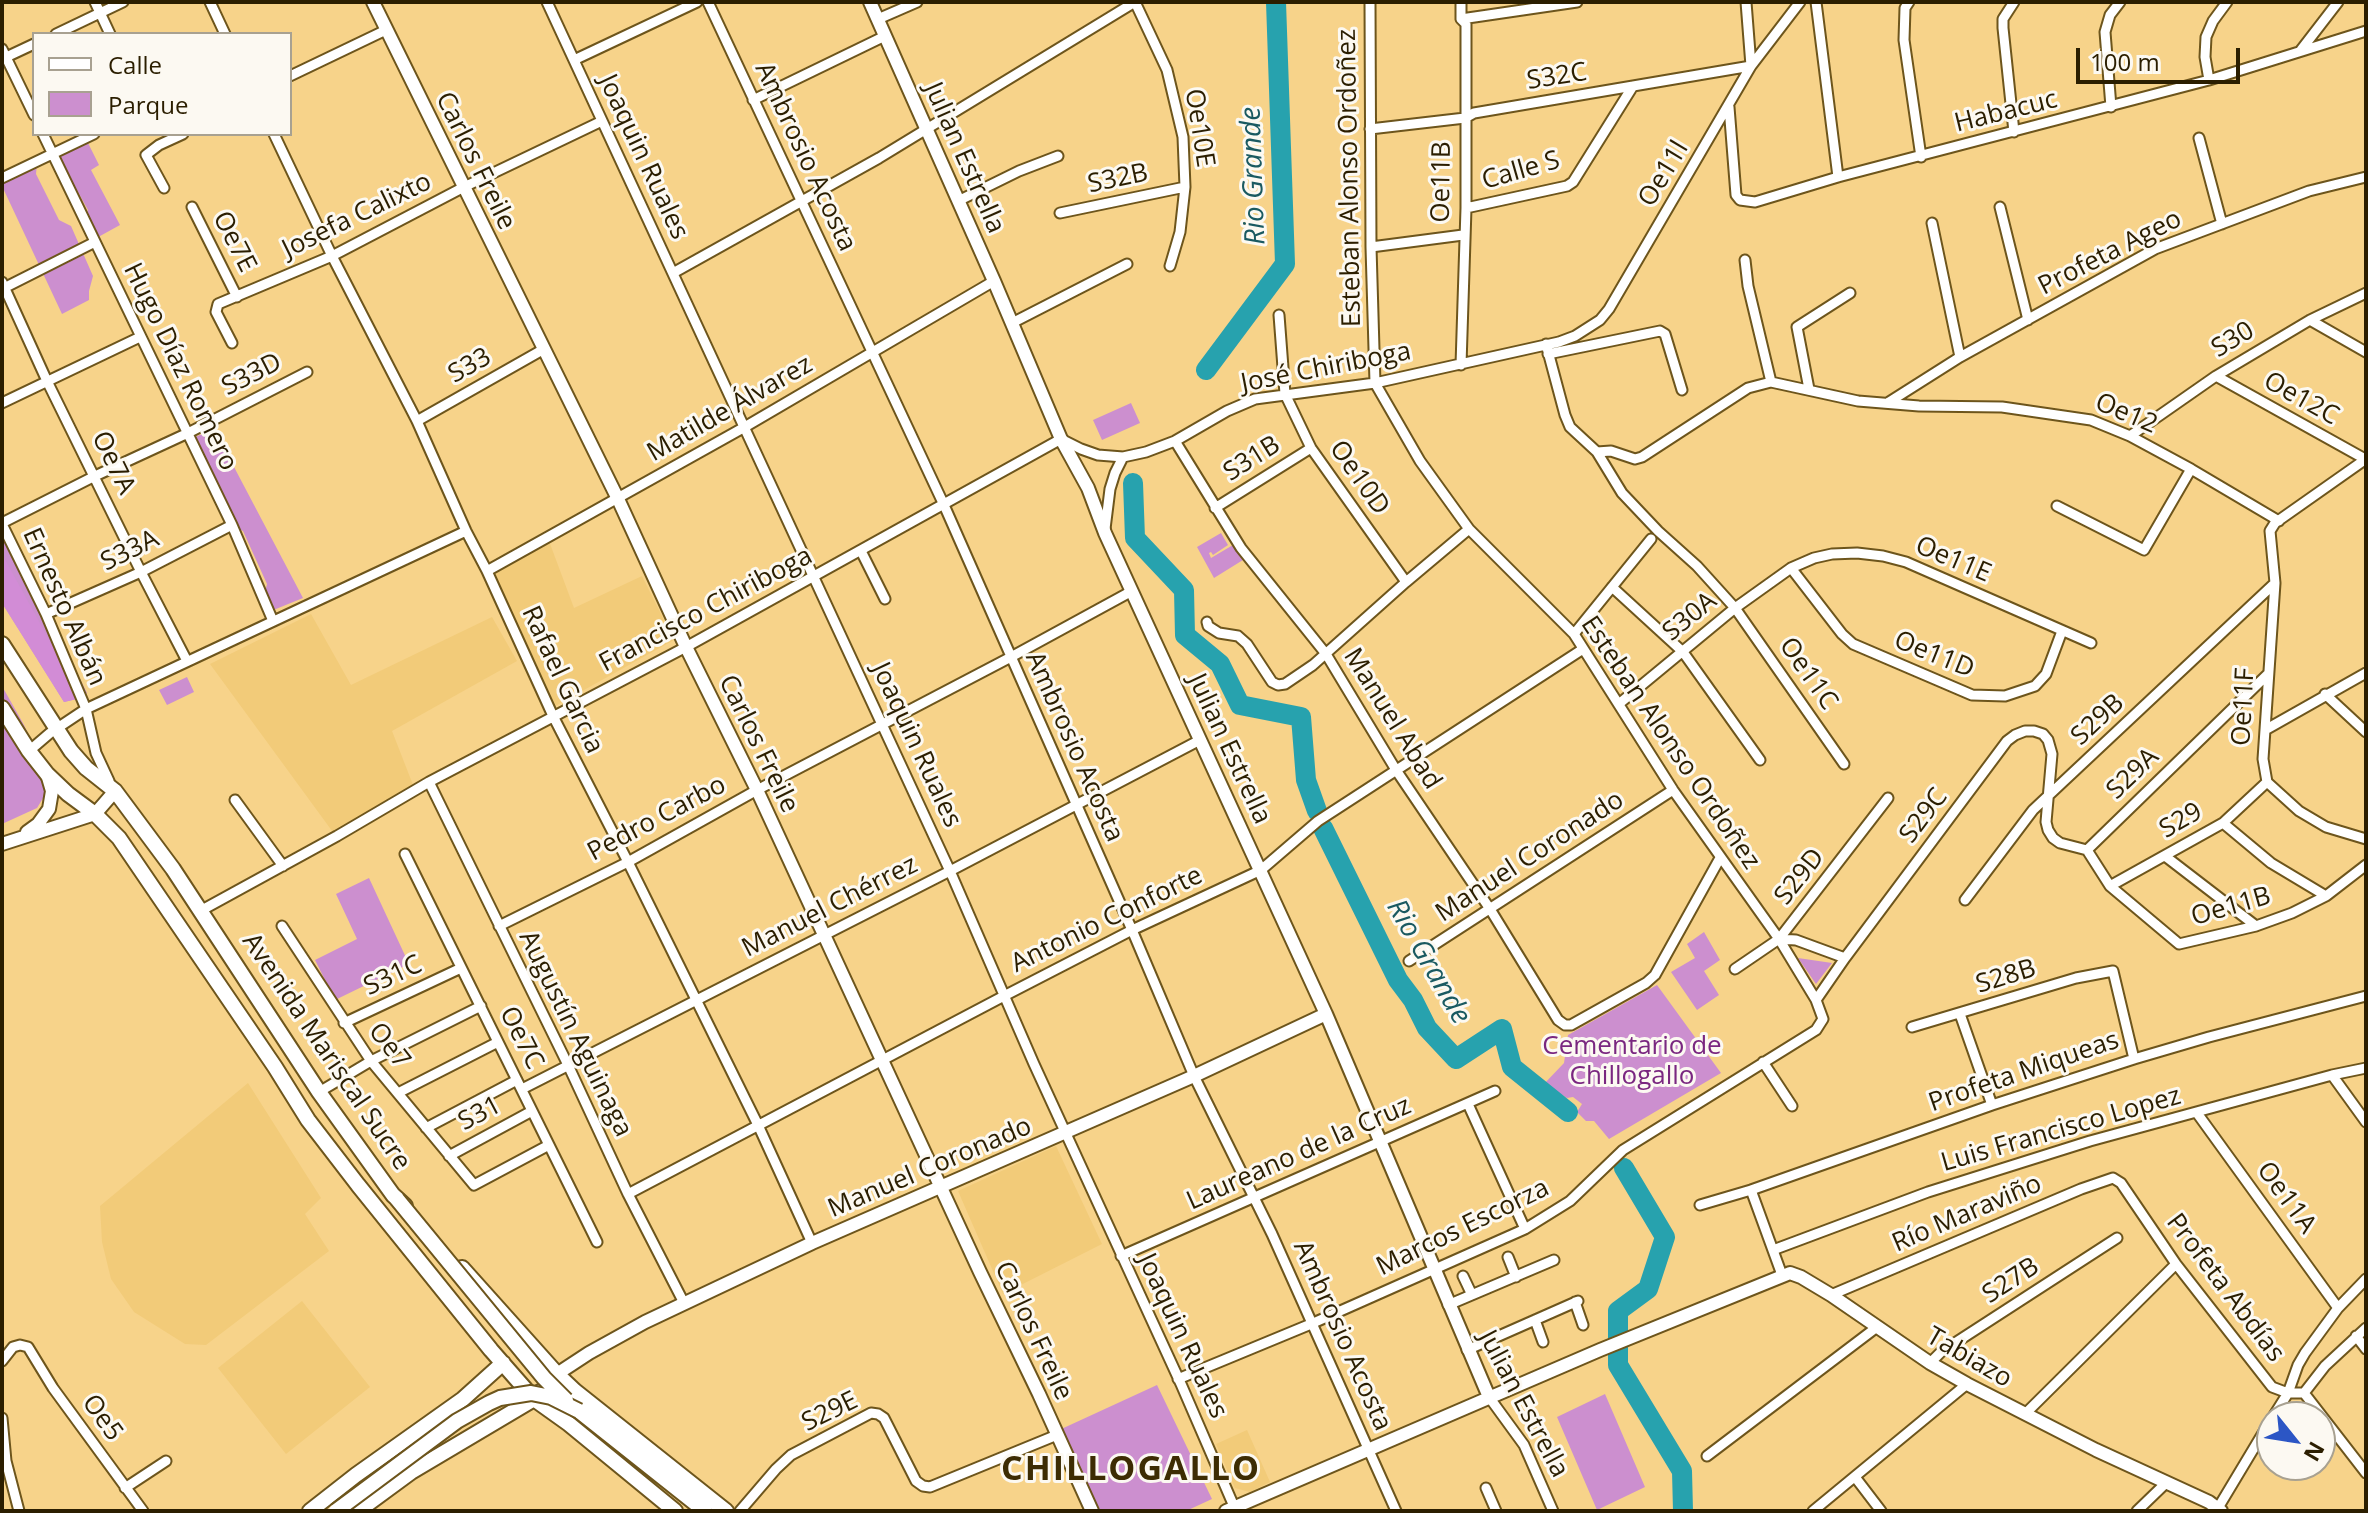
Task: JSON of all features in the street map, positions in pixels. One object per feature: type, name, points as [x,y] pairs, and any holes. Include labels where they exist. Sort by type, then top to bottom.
[{"type":"main road","name":"Avenida Mariscal Sucre","points":[[2,644],[71,751],[86,768],[115,791],[202,910],[319,1092],[395,1197],[433,1232],[557,1374],[726,1511]]},
{"type":"main road","name":"Avenida Mariscal Sucre","points":[[2,708],[47,774],[119,838],[308,1120],[503,1363],[534,1399],[675,1511]]},
{"type":"main road","points":[[395,1197],[544,1378],[579,1411],[705,1511]]},
{"type":"main road","points":[[310,1511],[463,1399],[503,1363]]},
{"type":"main road","points":[[358,1511],[411,1472],[534,1399],[557,1374]]},
{"type":"main road","points":[[336,1511],[457,1421],[500,1398],[531,1393],[551,1397],[579,1411]]},
{"type":"street","points":[[95,2],[109,32]]},
{"type":"street","points":[[60,32],[123,2]]},
{"type":"street","points":[[210,2],[224,32]]},
{"type":"street","name":"Carlos Freile","points":[[373,2],[618,499],[686,647],[757,790],[1092,1511]]},
{"type":"street","name":"Joaquin Ruales","points":[[547,2],[950,871],[1178,1379],[1232,1510]]},
{"type":"street","points":[[574,60],[697,2]]},
{"type":"street","name":"Ambrosio Acosta","points":[[708,2],[944,505],[1194,1076],[1254,1198],[1396,1511]]},
{"type":"street","name":"Julian Estrella","points":[[870,2],[1061,439],[1088,488],[1105,533],[1326,1014],[1467,1350],[1489,1397],[1524,1445],[1553,1511]]},
{"type":"street","points":[[878,19],[917,2]]},
{"type":"street","points":[[673,273],[879,158],[1135,2]]},
{"type":"street","name":"Oe10E","points":[[1135,2],[1167,70],[1183,137],[1185,187],[1180,232],[1170,266]]},
{"type":"street","name":"Esteban Alonso Ordoñez","points":[[1370,2],[1375,383],[1420,461],[1469,529],[1574,634],[1673,790],[1779,939],[1816,1000],[1823,1023]]},
{"type":"street","name":"Oe11B","points":[[1461,2],[1461,19],[1466,24],[1466,208],[1461,365]]},
{"type":"street","points":[[1461,19],[1577,2]]},
{"type":"street","points":[[1746,2],[1751,66]]},
{"type":"street","name":"Oe11l","points":[[1547,349],[1600,320],[1609,309],[1751,66],[1800,2]]},
{"type":"street","points":[[1816,2],[1838,177]]},
{"type":"street","points":[[1909,2],[1905,8],[1904,40],[1921,157]]},
{"type":"street","points":[[2014,2],[2003,19],[2003,28],[2014,132]]},
{"type":"street","points":[[2111,107],[2105,32],[2110,15],[2120,2]]},
{"type":"street","points":[[2209,80],[2206,37],[2227,2]]},
{"type":"street","points":[[2301,50],[2338,2]]},
{"type":"street","points":[[292,75],[386,30]]},
{"type":"street","name":"Habacuc","points":[[1729,107],[1736,195],[1740,200],[1755,202],[1838,177],[2209,80],[2366,31]]},
{"type":"street","points":[[753,100],[885,36]]},
{"type":"street","points":[[32,45],[3,55],[32,111]]},
{"type":"street","name":"S32C","points":[[1370,129],[1465,118],[1474,113],[1751,66]]},
{"type":"street","name":"Calle S","points":[[1466,208],[1567,186],[1573,182],[1633,86]]},
{"type":"street","name":"Josefa Calixto","points":[[232,343],[216,312],[218,304],[332,256],[464,187],[602,121]]},
{"type":"street","name":"Hugo Díaz Romero","points":[[44,136],[232,525],[273,621]]},
{"type":"street","points":[[2,178],[90,136]]},
{"type":"street","points":[[164,188],[146,155],[179,136]]},
{"type":"street","name":"Rafael Garcia","points":[[275,136],[332,256],[417,421],[553,716],[758,1125],[812,1243]]},
{"type":"street","points":[[2199,138],[2222,224]]},
{"type":"street","points":[[958,201],[1058,156]]},
{"type":"street","name":"Profeta Ageo","points":[[1889,402],[1960,357],[2155,249],[2309,191],[2366,177]]},
{"type":"street","name":"S32B","points":[[1060,213],[1185,187]]},
{"type":"street","name":"Oe7E","points":[[192,207],[237,297]]},
{"type":"street","points":[[2000,207],[2028,320]]},
{"type":"street","points":[[1932,223],[1960,357]]},
{"type":"street","points":[[1371,247],[1463,235]]},
{"type":"street","points":[[3,286],[95,242]]},
{"type":"street","points":[[1745,260],[1748,286],[1771,382]]},
{"type":"street","points":[[1012,323],[1127,264]]},
{"type":"street","name":"Matilde Álvarez","points":[[487,571],[743,428],[994,281]]},
{"type":"street","name":"Oe7A","points":[[3,286],[187,661]]},
{"type":"street","points":[[1809,389],[1797,327],[1850,293]]},
{"type":"street","name":"S30","points":[[2130,436],[2216,376],[2310,320],[2366,293]]},
{"type":"street","points":[[1279,315],[1285,394]]},
{"type":"street","points":[[2310,320],[2366,352]]},
{"type":"street","points":[[1547,349],[1660,331],[1665,334],[1682,390]]},
{"type":"street","points":[[2,403],[140,337]]},
{"type":"street","name":"S33","points":[[417,421],[544,349]]},
{"type":"street","name":"José Chiriboga","points":[[1061,439],[1098,455],[1123,457],[1175,441],[1255,399],[1375,383],[1547,349]]},
{"type":"street","name":"Oe11C","points":[[1547,349],[1570,427],[1597,452],[1622,493],[1735,608],[1844,764]]},
{"type":"street","name":"S33D","points":[[2,524],[307,372]]},
{"type":"street","name":"Oe12C","points":[[2216,376],[2366,459]]},
{"type":"street","points":[[1597,452],[1611,451],[1635,459],[1642,457],[1748,388],[1771,382],[1858,401],[1889,402]]},
{"type":"street","name":"Oe10D","points":[[1285,394],[1311,448],[1406,582]]},
{"type":"street","name":"Oe12","points":[[1889,402],[1919,406],[2002,407],[2075,416],[2097,422],[2191,469],[2279,521]]},
{"type":"street","name":"Francisco Chiriboga","points":[[202,910],[429,782],[686,647],[1061,439]]},
{"type":"street","name":"Manuel Abad","points":[[1175,441],[1241,548],[1326,654],[1396,770],[1490,909],[1558,1020],[1571,1025],[1655,975],[1720,858]]},
{"type":"street","name":"S31B","points":[[1215,508],[1311,448]]},
{"type":"street","points":[[1105,533],[1110,489],[1123,457]]},
{"type":"street","points":[[2279,521],[2366,459]]},
{"type":"street","points":[[2057,506],[2144,550],[2191,469]]},
{"type":"street","name":"Oe11F","points":[[2279,521],[2270,531],[2275,583],[2263,759],[2267,782],[2299,811],[2326,827],[2366,839]]},
{"type":"street","name":"Ernesto Albán","points":[[2,524],[46,614],[86,709],[96,753],[115,791]]},
{"type":"street","name":"S33A","points":[[46,614],[141,572],[232,525]]},
{"type":"street","points":[[1207,622],[1219,633],[1238,636],[1247,644],[1272,682],[1285,684],[1326,654],[1469,529]]},
{"type":"street","points":[[29,751],[86,709],[466,531]]},
{"type":"street","points":[[1574,634],[1651,539]]},
{"type":"street","points":[[861,551],[885,599]]},
{"type":"street","name":"Oe11E","points":[[1791,568],[1832,554],[1883,556],[1906,562],[2091,643]]},
{"type":"street","name":"S30A","points":[[1620,703],[1735,608],[1791,568]]},
{"type":"street","name":"Oe11D","points":[[1791,568],[1853,644],[1972,695],[2005,696],[2035,686],[2046,674],[2062,631]]},
{"type":"street","name":"S29B","points":[[1965,900],[2033,810],[2275,583]]},
{"type":"street","points":[[1612,587],[1683,652],[1760,760]]},
{"type":"street","name":"Pedro Carbo","points":[[499,926],[628,862],[1132,591]]},
{"type":"street","name":"Antonio Conforte","points":[[628,1194],[1132,930],[1261,870],[1318,821],[1583,649]]},
{"type":"street","points":[[2265,730],[2366,673]]},
{"type":"street","name":"S29A","points":[[2087,850],[2268,674]]},
{"type":"street","points":[[2325,694],[2366,732]]},
{"type":"street","name":"S29C","points":[[1816,1000],[2007,741],[2015,735],[2034,731],[2048,740],[2052,754],[2049,795]]},
{"type":"street","name":"Manuel Chérrez","points":[[426,1128],[568,1065],[1200,740]]},
{"type":"street","points":[[22,837],[38,824],[49,809],[52,791],[47,774]]},
{"type":"street","name":"Augustín Aguinaga","points":[[429,782],[684,1303]]},
{"type":"street","name":"S29","points":[[2110,886],[2223,823],[2267,782]]},
{"type":"street","name":"Manuel Coronado","points":[[1409,961],[1673,790]]},
{"type":"street","points":[[2,844],[95,814],[115,791]]},
{"type":"street","points":[[2049,795],[2046,822],[2053,838],[2068,847],[2087,850]]},
{"type":"street","name":"S29D","points":[[1735,969],[1779,939],[1888,798]]},
{"type":"street","points":[[235,800],[283,866]]},
{"type":"street","points":[[2223,823],[2271,863],[2326,896]]},
{"type":"street","name":"Oe11B","points":[[2087,850],[2110,886],[2179,944],[2256,926],[2326,896],[2366,865]]},
{"type":"street","name":"Oe7C","points":[[405,854],[597,1242]]},
{"type":"street","points":[[2165,856],[2256,926]]},
{"type":"street","name":"Oe7","points":[[282,926],[371,1061],[474,1185],[549,1145]]},
{"type":"street","points":[[1779,939],[1796,940],[1845,958]]},
{"type":"street","name":"S31C","points":[[344,1023],[461,968]]},
{"type":"street","name":"S28B","points":[[1912,1027],[2076,978],[2113,971],[2134,1059]]},
{"type":"street","name":"Profeta Miqueas","points":[[1700,1205],[2134,1059],[2366,996]]},
{"type":"street","points":[[319,1092],[371,1061],[481,1006]]},
{"type":"street","name":"Manuel Coronado","points":[[557,1374],[589,1353],[684,1303],[812,1243],[1194,1076],[1326,1014]]},
{"type":"street","points":[[1960,1014],[1992,1105]]},
{"type":"street","name":"Marcos Escorza","points":[[1178,1379],[1525,1229],[1564,1206],[1623,1150],[1823,1023]]},
{"type":"street","points":[[398,1093],[498,1042]]},
{"type":"street","points":[[1763,1062],[1792,1106]]},
{"type":"street","name":"Luis Francisco Lopez","points":[[1773,1250],[1928,1192],[2090,1141],[2366,1068]]},
{"type":"street","points":[[2332,1075],[2366,1122]]},
{"type":"street","name":"Laureano de la Cruz","points":[[1121,1256],[1495,1091]]},
{"type":"street","points":[[1468,1104],[1525,1229]]},
{"type":"street","name":"S31","points":[[449,1156],[532,1111]]},
{"type":"street","name":"Oe11A","points":[[2197,1113],[2338,1308]]},
{"type":"street","name":"Río Maraviño","points":[[1831,1295],[2081,1189],[2113,1178],[2121,1183]]},
{"type":"street","name":"Profeta Abdías","points":[[2121,1183],[2176,1264],[2272,1387],[2288,1393],[2304,1393]]},
{"type":"street","points":[[1232,1510],[1369,1448],[1782,1275],[1751,1190]]},
{"type":"street","name":"S27B","points":[[1930,1363],[1941,1352],[2117,1238]]},
{"type":"street","points":[[1508,1257],[1516,1277]]},
{"type":"street","points":[[1448,1305],[1554,1260]]},
{"type":"street","points":[[2025,1414],[2176,1264]]},
{"type":"street","name":"Tabiazo","points":[[1782,1275],[1795,1274],[1831,1295],[1930,1363],[1967,1384],[2219,1510]]},
{"type":"street","points":[[1463,1276],[1472,1295]]},
{"type":"street","points":[[2283,1401],[2305,1353],[2338,1308],[2366,1279]]},
{"type":"street","points":[[1467,1350],[1577,1301],[1583,1325]]},
{"type":"street","points":[[1535,1320],[1543,1342]]},
{"type":"street","points":[[1707,1456],[1877,1327]]},
{"type":"street","points":[[2366,1328],[2325,1366],[2304,1393],[2366,1473]]},
{"type":"street","points":[[2356,1336],[2366,1349]]},
{"type":"street","points":[[1490,1340],[1501,1361]]},
{"type":"street","name":"Oe5","points":[[2,1361],[13,1347],[28,1347],[53,1388],[143,1511]]},
{"type":"street","points":[[1813,1511],[1967,1384]]},
{"type":"street","name":"S29E","points":[[740,1511],[791,1455],[871,1413],[884,1418],[916,1481],[930,1487],[1057,1435]]},
{"type":"street","points":[[2,1418],[6,1461],[19,1511]]},
{"type":"street","points":[[2219,1510],[2256,1446]]},
{"type":"street","points":[[125,1488],[166,1461]]},
{"type":"street","points":[[1855,1477],[1881,1511]]},
{"type":"street","points":[[2137,1511],[2167,1482]]},
{"type":"street","points":[[1486,1488],[1496,1511]]},
{"type":"shaded area","points":[[549,541],[574,608],[642,576],[674,640],[548,710],[485,575]]},
{"type":"shaded area","points":[[2,554],[81,698],[64,702],[2,603]]},
{"type":"shaded area","points":[[311,614],[351,685],[492,617],[517,661],[392,731],[415,790],[335,835],[210,664]]},
{"type":"shaded area","points":[[248,1083],[321,1198],[305,1214],[329,1251],[206,1345],[185,1344],[134,1312],[111,1279],[102,1242],[100,1206]]},
{"type":"shaded area","points":[[1056,1146],[1102,1244],[1003,1294],[958,1191]]},
{"type":"shaded area","points":[[302,1301],[370,1387],[286,1454],[218,1368]]},
{"type":"shaded area","points":[[1247,1430],[1270,1482],[1250,1492],[1235,1488],[1216,1444]]},
{"type":"green space","points":[[86,139],[99,165],[91,170],[120,225],[91,241],[82,221],[88,210],[61,162],[51,156]]},
{"type":"green space","points":[[37,163],[36,174],[59,220],[71,226],[93,276],[89,300],[62,314],[2,186],[2,180]]},
{"type":"green space","points":[[1131,403],[1140,423],[1102,440],[1093,420]]},
{"type":"green space","points":[[214,429],[303,598],[271,611],[264,597],[267,584],[243,531],[225,522],[188,440]]},
{"type":"green space","points":[[2,524],[87,693],[81,698],[64,702],[2,603]]},
{"type":"green space","points":[[1221,533],[1228,545],[1213,555],[1209,553],[1211,558],[1233,545],[1243,560],[1214,578],[1197,547]]},
{"type":"green space","points":[[187,677],[194,692],[167,705],[159,690]]},
{"type":"green space","points":[[2,686],[43,767],[48,790],[37,808],[2,824]]},
{"type":"green space","points":[[369,878],[409,964],[335,1000],[315,960],[357,939],[336,894]]},
{"type":"green space","points":[[1704,932],[1720,960],[1704,971],[1719,995],[1697,1010],[1671,972],[1695,958],[1687,944]]},
{"type":"green space","points":[[1798,958],[1832,963],[1816,984]]},
{"type":"green space","name":"Cementario de Chillogallo","points":[[1657,985],[1721,1073],[1609,1139],[1594,1121],[1586,1121],[1577,1112],[1582,1104],[1544,1084],[1564,1063],[1568,1035]]},
{"type":"green space","points":[[1157,1385],[1212,1499],[1186,1511],[1095,1511],[1057,1431]]},
{"type":"green space","points":[[1605,1394],[1645,1487],[1597,1510],[1557,1417]]},
{"type":"waterway","name":"Rio Grande","points":[[1206,370],[1285,264],[1276,2]]},
{"type":"waterway","name":"Rio Grande","points":[[1133,483],[1135,538],[1184,590],[1185,635],[1220,664],[1240,705],[1301,717],[1306,780],[1317,811]]},
{"type":"waterway","name":"Rio Grande","points":[[1323,828],[1398,980],[1413,1000],[1427,1028],[1456,1059],[1502,1029],[1512,1067],[1568,1112]]},
{"type":"waterway","name":"Rio Grande","points":[[1624,1168],[1665,1237],[1648,1289],[1618,1311],[1618,1365],[1682,1471],[1683,1511]]},
{"type":"district","name":"CHILLOGALLO","points":[[1131,1470]]}]
